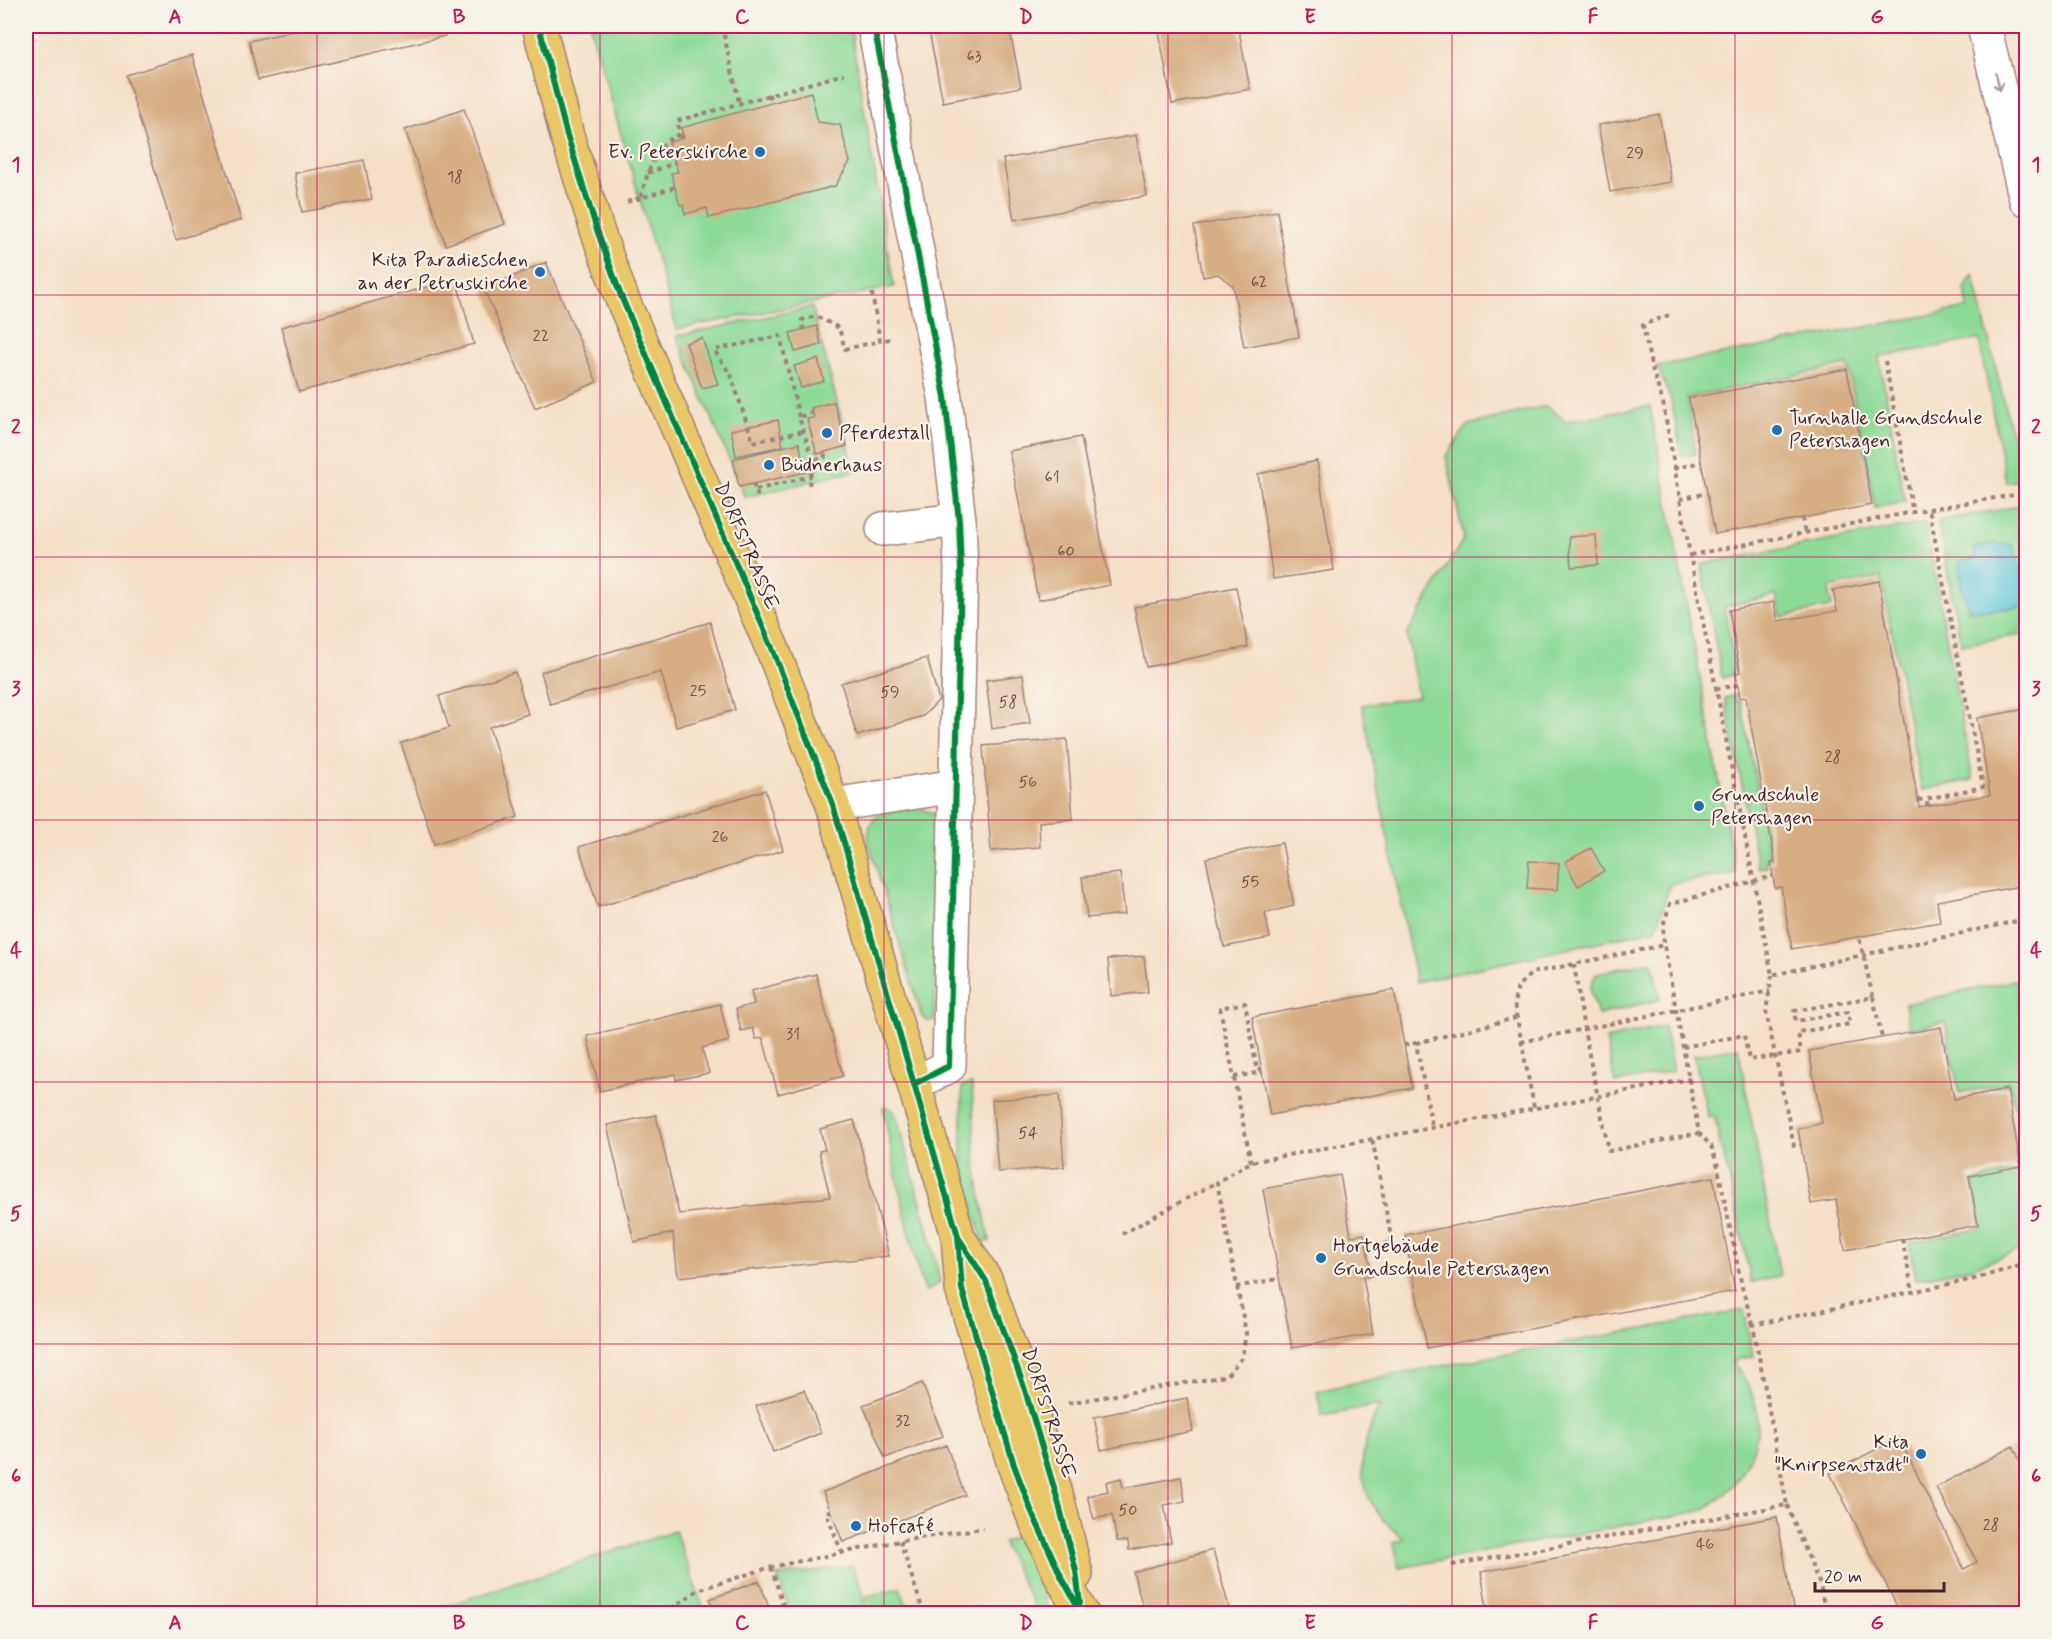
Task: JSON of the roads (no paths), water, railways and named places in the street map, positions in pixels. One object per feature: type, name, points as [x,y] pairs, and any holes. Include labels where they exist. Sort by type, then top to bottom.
[{"type":"main road","name":"DORFSTRASSE","points":[[539,26],[566,132],[621,296],[772,648],[833,805],[958,1236],[986,1281],[1024,1387],[1076,1571],[1081,1611]]},
{"type":"street","points":[[874,26],[945,398],[959,520],[961,609],[949,1066],[914,1084]]},
{"type":"street","points":[[1984,26],[2026,198]]},
{"type":"street","points":[[883,529],[959,520]]},
{"type":"street","points":[[833,805],[956,786]]},
{"type":"water","points":[[1993,543],[2012,545],[2020,568],[2022,583],[2020,607],[1969,610],[1961,586],[1960,562],[1975,558],[1974,547]]},
{"type":"place","name":"Ev. Peterskirche","points":[[760,152]]},
{"type":"place","name":"Kita Paradieschen an der Petruskirche","points":[[540,272]]},
{"type":"place","name":"Turnhalle Grundschule Petershagen","points":[[1777,430]]},
{"type":"place","name":"Pferdestall","points":[[827,433]]},
{"type":"place","name":"Büdnerhaus","points":[[769,465]]},
{"type":"place","name":"Grundschule Petershagen","points":[[1699,806]]},
{"type":"place","name":"Hortgebäude Grundschule Petershagen","points":[[1321,1258]]},
{"type":"place","name":"Kita \"Knirpsenstadt\"","points":[[1921,1454]]},
{"type":"place","name":"Hofcafé","points":[[856,1526]]}]
